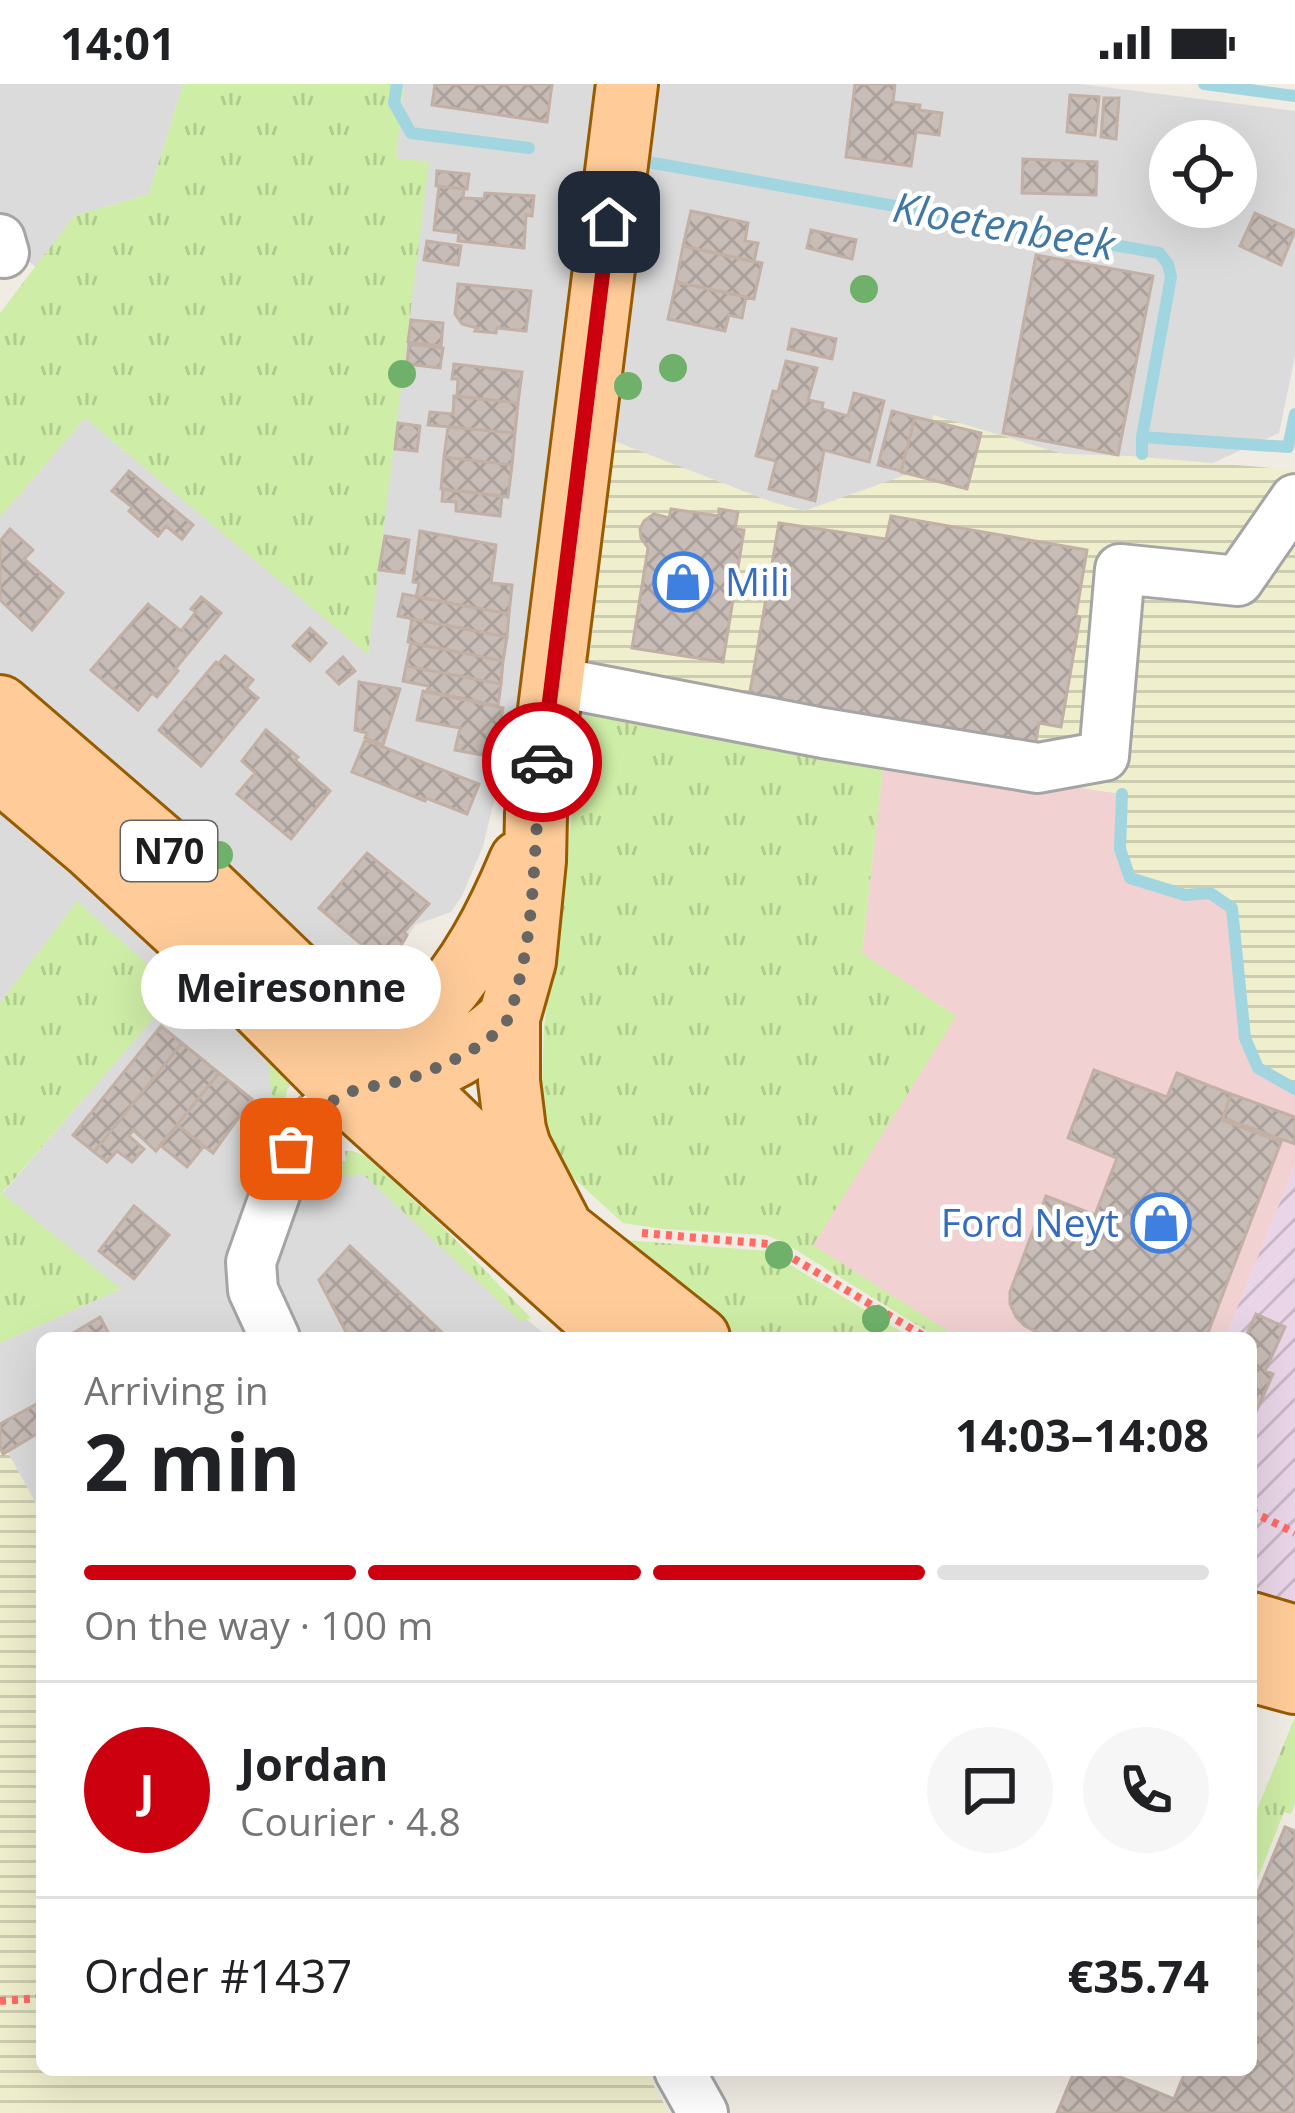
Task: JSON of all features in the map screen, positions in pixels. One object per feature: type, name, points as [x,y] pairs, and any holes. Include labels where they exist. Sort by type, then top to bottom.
[{"type":"main road","points":[[563,1230],[515,1130],[508,1081],[509,1018],[525,961],[536,814],[627,84]]},
{"type":"main road","name":"N70","points":[[0,706],[175,856],[612,1332]]},
{"type":"main road","name":"N70","points":[[0,771],[283,1028],[378,1076],[691,1332]]},
{"type":"main road","points":[[378,1076],[497,918],[536,814]]},
{"type":"main road","points":[[378,1076],[451,1063],[509,1018]]},
{"type":"main road","points":[[1257,1625],[1295,1636]]},
{"type":"main road","points":[[1257,1673],[1295,1683]]},
{"type":"street","points":[[552,681],[1038,768],[1105,756],[1120,569],[1238,581],[1295,500]]},
{"type":"street","points":[[272,1332],[253,1290],[251,1262],[291,1149],[313,1120],[378,1076]]},
{"type":"street","points":[[683,2076],[703,2113]]},
{"type":"path","points":[[641,1233],[769,1244],[917,1332]]},
{"type":"path","points":[[1257,1514],[1295,1533]]},
{"type":"path","points":[[0,2001],[36,1998]]},
{"type":"shaded area","points":[[0,84],[183,84],[149,194],[74,216],[36,267],[0,239]]},
{"type":"shaded area","points":[[404,84],[1080,84],[1295,111],[1295,356],[1279,433],[498,785],[483,846],[451,912],[415,925],[393,960],[273,1107],[258,1139],[318,1172],[322,1166],[355,1159],[473,1274],[542,1332],[36,1332],[36,1504],[0,1438],[0,1343],[119,1290],[2,1194],[176,991],[77,902],[0,1003],[0,517],[85,418],[368,654],[428,162],[396,159]]},
{"type":"shaded area","points":[[884,758],[1122,794],[1120,849],[1185,895],[1210,893],[1232,908],[1258,1068],[1295,1089],[1295,1165],[1227,1332],[950,1332],[812,1245],[956,1016],[862,954]]},
{"type":"shaded area","points":[[1295,1165],[1295,1624],[1257,1613],[1257,1332],[1227,1332]]},
{"type":"green space","points":[[183,84],[404,84],[396,158],[429,162],[368,655],[85,418],[0,517],[0,313],[74,216],[149,194]]},
{"type":"green space","points":[[933,415],[1063,454],[1295,470],[1295,1089],[1258,1068],[1245,1038],[1232,908],[1210,893],[1185,895],[1130,878],[1120,849],[1122,794],[586,708],[614,441],[804,511],[928,467]]},
{"type":"green space","points":[[586,708],[884,758],[862,953],[956,1016],[813,1245],[950,1332],[928,1332],[766,1235],[623,1223],[549,1156],[542,1086],[544,1027]]},
{"type":"green space","points":[[77,901],[177,991],[2,1193],[121,1289],[0,1343],[0,1003]]},
{"type":"green space","points":[[249,1036],[289,1080],[284,1105],[269,1130],[253,1176],[240,1183],[272,1103],[268,1058],[247,1042]]},
{"type":"green space","points":[[345,1151],[365,1156],[392,1180],[531,1318],[521,1322],[363,1174],[317,1179],[311,1172],[324,1158],[331,1166],[346,1163]]},
{"type":"green space","points":[[625,1240],[767,1251],[902,1332],[724,1332]]},
{"type":"green space","points":[[0,1438],[36,1504],[36,2076],[648,2076],[669,2113],[0,2113]]},
{"type":"green space","points":[[1295,1717],[1295,1803],[1291,1814],[1284,1812],[1257,1880],[1257,1809]]},
{"type":"building","points":[[435,84],[552,84],[547,122],[432,105]]},
{"type":"building","points":[[855,84],[895,84],[893,102],[942,113],[939,135],[916,132],[911,166],[846,157]]},
{"type":"building","points":[[1070,95],[1099,97],[1095,135],[1067,132]]},
{"type":"building","points":[[1104,98],[1119,98],[1116,139],[1101,137]]},
{"type":"building","points":[[1023,159],[1097,162],[1096,195],[1022,193]]},
{"type":"building","points":[[437,171],[469,174],[467,189],[436,186]]},
{"type":"building","points":[[439,186],[464,189],[463,198],[484,199],[485,193],[534,196],[532,216],[526,215],[524,248],[458,241],[459,233],[434,230]]},
{"type":"building","points":[[691,211],[748,223],[745,241],[758,243],[754,262],[683,246]]},
{"type":"building","points":[[1257,214],[1295,231],[1281,265],[1240,246],[1248,228],[1257,228]]},
{"type":"building","points":[[811,230],[856,240],[852,259],[807,248]]},
{"type":"building","points":[[427,241],[461,246],[458,265],[424,260]]},
{"type":"building","points":[[683,246],[762,263],[754,299],[676,282]]},
{"type":"building","points":[[1036,255],[1153,276],[1118,455],[1003,433]]},
{"type":"building","points":[[676,282],[746,297],[742,318],[729,315],[725,331],[668,319]]},
{"type":"building","points":[[458,284],[531,291],[526,331],[475,331],[477,328],[462,324],[455,314]]},
{"type":"building","points":[[411,320],[443,323],[441,346],[408,342]]},
{"type":"building","points":[[792,329],[836,339],[832,359],[788,349]]},
{"type":"building","points":[[409,344],[443,348],[440,368],[407,364]]},
{"type":"building","points":[[786,361],[817,368],[808,400],[823,403],[822,409],[848,416],[854,393],[884,401],[869,462],[824,450],[815,501],[769,489],[776,461],[756,456]]},
{"type":"building","points":[[454,364],[522,372],[518,403],[457,396]]},
{"type":"building","points":[[454,396],[518,403],[515,433],[428,425],[430,412],[453,414]]},
{"type":"building","points":[[892,411],[915,417],[901,471],[878,465]]},
{"type":"building","points":[[915,417],[981,433],[967,489],[901,472]]},
{"type":"building","points":[[398,423],[420,426],[417,451],[395,449]]},
{"type":"building","points":[[448,427],[515,433],[512,465],[444,457]]},
{"type":"building","points":[[444,457],[512,465],[508,497],[441,489]]},
{"type":"building","points":[[129,471],[193,525],[182,539],[166,526],[158,536],[112,491]]},
{"type":"building","points":[[443,489],[502,496],[500,516],[456,511],[456,502],[442,501]]},
{"type":"building","points":[[671,509],[719,516],[719,509],[738,512],[735,529],[744,530],[723,662],[632,648],[648,548],[640,529],[654,514],[669,518]]},
{"type":"building","points":[[891,516],[1087,550],[1061,727],[1039,723],[1033,758],[747,709],[779,523],[886,539]]},
{"type":"building","points":[[10,529],[33,550],[24,559],[63,593],[32,630],[0,600],[0,541]]},
{"type":"building","points":[[420,531],[496,545],[491,583],[512,585],[509,614],[416,597],[419,583],[413,582]]},
{"type":"building","points":[[385,536],[409,540],[404,573],[379,570]]},
{"type":"building","points":[[403,594],[509,614],[507,637],[398,616]]},
{"type":"building","points":[[201,597],[221,613],[157,697],[152,693],[138,710],[91,670],[148,604],[181,631]]},
{"type":"building","points":[[412,619],[507,637],[503,661],[408,642]]},
{"type":"building","points":[[310,628],[326,643],[310,661],[293,646]]},
{"type":"building","points":[[411,643],[503,661],[501,684],[406,666]]},
{"type":"building","points":[[225,656],[253,680],[246,688],[258,698],[201,766],[159,730]]},
{"type":"building","points":[[343,657],[355,671],[339,684],[327,672]]},
{"type":"building","points":[[406,666],[501,684],[498,706],[403,681]]},
{"type":"building","points":[[359,682],[400,689],[383,745],[355,730]]},
{"type":"building","points":[[423,691],[503,708],[493,757],[455,750],[460,728],[417,720]]},
{"type":"building","points":[[266,730],[330,791],[291,839],[237,794],[255,773],[242,761]]},
{"type":"building","points":[[365,740],[479,784],[467,814],[352,772]]},
{"type":"building","points":[[367,853],[429,904],[404,932],[407,935],[393,960],[382,962],[319,908]]},
{"type":"building","points":[[161,1026],[182,1043],[94,1152],[73,1135]]},
{"type":"building","points":[[182,1043],[219,1073],[156,1151],[133,1130],[129,1136],[144,1149],[132,1162],[117,1151],[107,1162],[94,1152]]},
{"type":"building","points":[[1094,1070],[1167,1097],[1177,1073],[1231,1094],[1222,1120],[1281,1142],[1208,1332],[1037,1332],[1016,1317],[1010,1292],[1046,1196],[1095,1215],[1117,1158],[1068,1138]]},
{"type":"building","points":[[219,1073],[252,1099],[213,1153],[177,1125]]},
{"type":"building","points":[[1231,1094],[1295,1117],[1295,1144],[1223,1118]]},
{"type":"building","points":[[177,1125],[204,1146],[187,1167],[160,1145]]},
{"type":"building","points":[[134,1206],[169,1235],[134,1279],[99,1251]]},
{"type":"building","points":[[350,1246],[442,1332],[346,1332],[319,1280]]},
{"type":"building","points":[[1256,1314],[1285,1327],[1265,1371],[1273,1374],[1257,1410],[1257,1332],[1248,1332]]},
{"type":"building","points":[[100,1317],[108,1332],[75,1332]]},
{"type":"building","points":[[36,1404],[36,1435],[3,1454],[0,1424]]},
{"type":"building","points":[[1285,1827],[1295,1831],[1295,2113],[1057,2113],[1072,2076],[1118,2076],[1174,2099],[1184,2076],[1257,2076],[1257,1895]]},
{"type":"waterway","name":"Kloetenbeek","points":[[397,84],[394,103],[411,133],[529,148]]},
{"type":"waterway","points":[[1204,84],[1295,96]]},
{"type":"waterway","name":"Kloetenbeek","points":[[648,162],[1159,253],[1171,277],[1142,454]]},
{"type":"waterway","points":[[1142,437],[1288,447],[1295,414]]},
{"type":"waterway","name":"Kloetenbeek","points":[[1122,794],[1120,849],[1130,878],[1185,895],[1210,893],[1232,908],[1245,1038],[1258,1068],[1295,1089]]},
{"type":"way so far","points":[[291,1149],[313,1120],[345,1093],[406,1080],[451,1063],[509,1018],[525,961],[542,762]]},
{"type":"place","name":"Mili","points":[[683,582]]},
{"type":"place","name":"Meiresonne","points":[[291,1149]]},
{"type":"place","name":"Ford Neyt","points":[[1161,1223]]},
{"type":"route","points":[[542,762],[609,222]]}]
